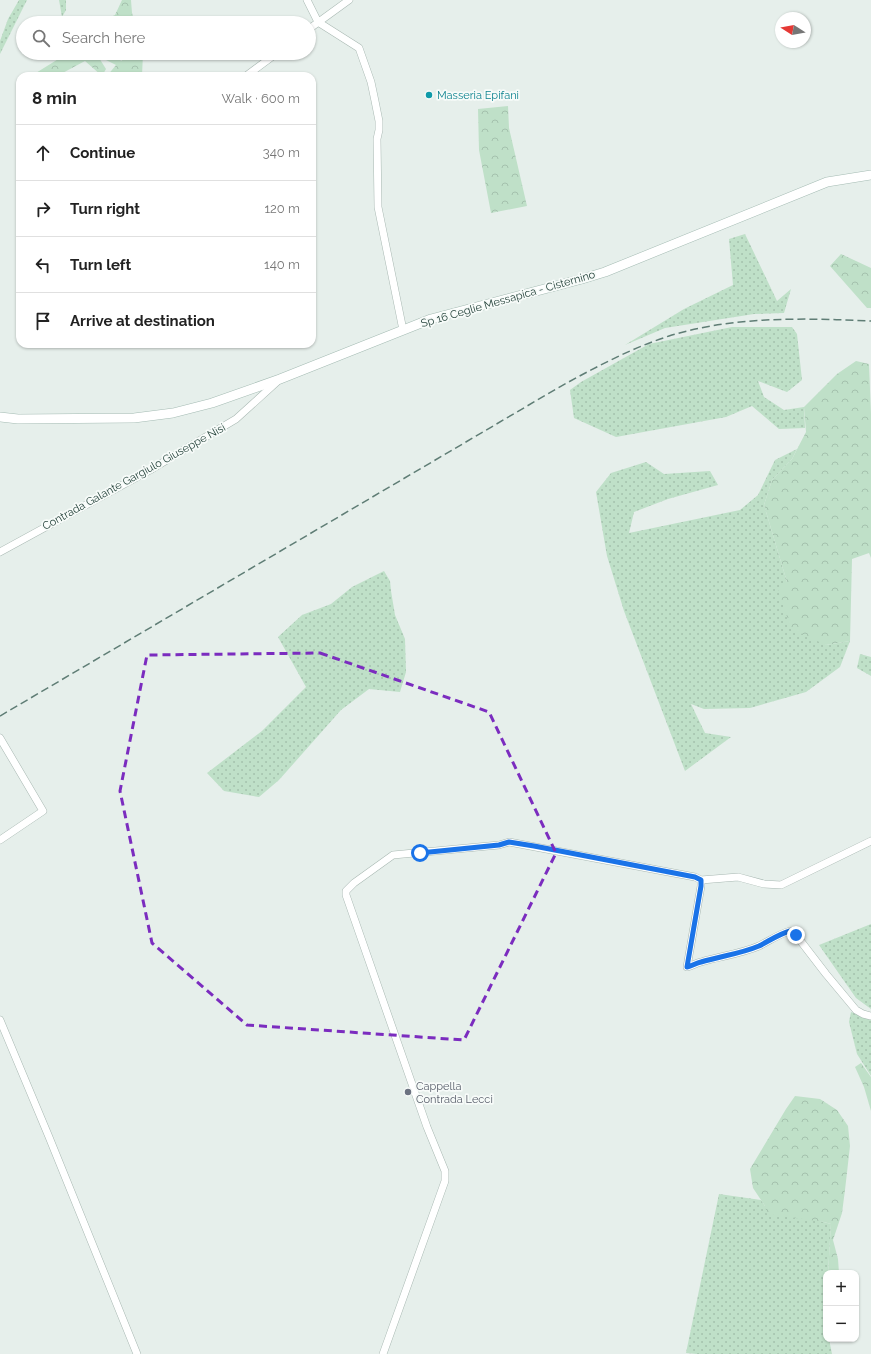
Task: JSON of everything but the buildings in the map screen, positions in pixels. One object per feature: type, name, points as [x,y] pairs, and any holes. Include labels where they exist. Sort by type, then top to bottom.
[{"type":"main road","name":"Sp 16 Ceglie Messapica - Cisternino","points":[[0,417],[18,419],[134,418],[173,413],[212,403],[280,379],[431,319],[605,272],[827,182],[871,175]]},
{"type":"street","points":[[307,0],[315,16]]},
{"type":"street","points":[[318,22],[349,0]]},
{"type":"street","points":[[316,18],[318,22],[359,48],[371,82],[379,130],[377,138],[378,207],[403,330]]},
{"type":"street","points":[[251,72],[268,60]]},
{"type":"street","name":"Contrada Galante Gargiulo Giuseppe Nisi","points":[[0,552],[150,470],[236,419],[280,379]]},
{"type":"street","points":[[0,738],[43,811],[0,840]]},
{"type":"street","points":[[383,1354],[445,1181],[446,1172],[419,1104],[346,896],[346,891],[354,883],[393,854],[499,845],[509,842],[695,877],[701,880],[738,876],[764,884],[781,885],[871,841]]},
{"type":"street","points":[[701,880],[687,967],[700,962],[734,955],[759,946],[784,932],[790,931],[796,935],[856,1010],[871,1016]]},
{"type":"street","points":[[0,1020],[137,1354]]},
{"type":"highlighted area","points":[[320,653],[489,712],[556,853],[464,1040],[247,1025],[152,943],[120,791],[147,655]]},
{"type":"green space","points":[[19,0],[27,0],[19,16],[16,16],[16,22],[0,54],[0,41],[8,19]]},
{"type":"green space","points":[[59,0],[66,0],[66,10],[62,16]]},
{"type":"green space","points":[[122,0],[131,0],[133,16],[113,16],[115,15]]},
{"type":"green space","points":[[57,60],[100,60],[106,69],[104,72],[97,72],[85,61],[64,72],[37,72]]},
{"type":"green space","points":[[106,60],[143,60],[142,72],[110,72],[116,65]]},
{"type":"green space","points":[[508,106],[509,128],[527,206],[491,213],[479,150],[478,109]]},
{"type":"green space","points":[[745,234],[777,301],[791,289],[784,313],[754,314],[665,328],[625,345],[684,309],[733,285],[729,239]]},
{"type":"green space","points":[[841,254],[871,268],[871,308],[867,308],[830,266]]},
{"type":"green space","points":[[732,327],[792,327],[797,334],[802,380],[787,392],[758,381],[764,397],[784,410],[804,407],[805,428],[779,429],[752,406],[726,417],[616,437],[574,418],[570,390],[581,382],[649,344]]},
{"type":"green space","points":[[856,361],[869,364],[871,414],[871,558],[869,553],[852,559],[850,641],[826,645],[791,629],[778,589],[787,582],[764,505],[772,480],[792,459],[806,432],[804,407],[837,374]]},
{"type":"green space","points":[[797,449],[792,459],[772,480],[764,505],[787,582],[826,645],[850,641],[840,667],[806,692],[750,708],[704,709],[691,704],[705,733],[731,737],[685,771],[624,611],[607,556],[596,492],[611,473],[646,462],[664,474],[710,471],[718,485],[668,499],[634,512],[629,533],[740,510],[758,495],[775,460]]},
{"type":"green space","points":[[384,571],[390,581],[395,615],[405,639],[406,672],[400,692],[369,689],[341,710],[279,780],[259,797],[224,791],[207,773],[262,731],[306,687],[278,637],[302,615],[331,604],[352,587]]},
{"type":"green space","points":[[860,654],[871,657],[871,676],[857,668]]},
{"type":"green space","points":[[871,924],[871,1009],[856,998],[819,945]]},
{"type":"green space","points":[[851,1012],[871,1020],[871,1076],[857,1054],[849,1022]]},
{"type":"green space","points":[[861,1063],[871,1077],[871,1111],[864,1087],[855,1067]]},
{"type":"green space","points":[[795,1096],[820,1099],[837,1110],[848,1126],[850,1146],[842,1213],[833,1240],[838,1259],[839,1270],[828,1270],[831,1224],[767,1214],[765,1206],[753,1188],[750,1169]]},
{"type":"green space","points":[[719,1194],[761,1200],[765,1206],[831,1224],[828,1270],[823,1270],[823,1342],[830,1342],[832,1354],[686,1353]]},
{"type":"railway","points":[[0,716],[556,389],[625,353],[669,336],[694,329],[718,325],[794,319],[871,321]]},
{"type":"place","name":"Masseria Epifani","points":[[429,95]]},
{"type":"place","name":"Cappella Contrada Lecci","points":[[408,1092]]},
{"type":"route","points":[[420,853],[499,845],[509,842],[695,877],[701,880],[701,886],[687,967],[700,962],[734,955],[759,946],[784,932],[790,931],[796,935]]}]
